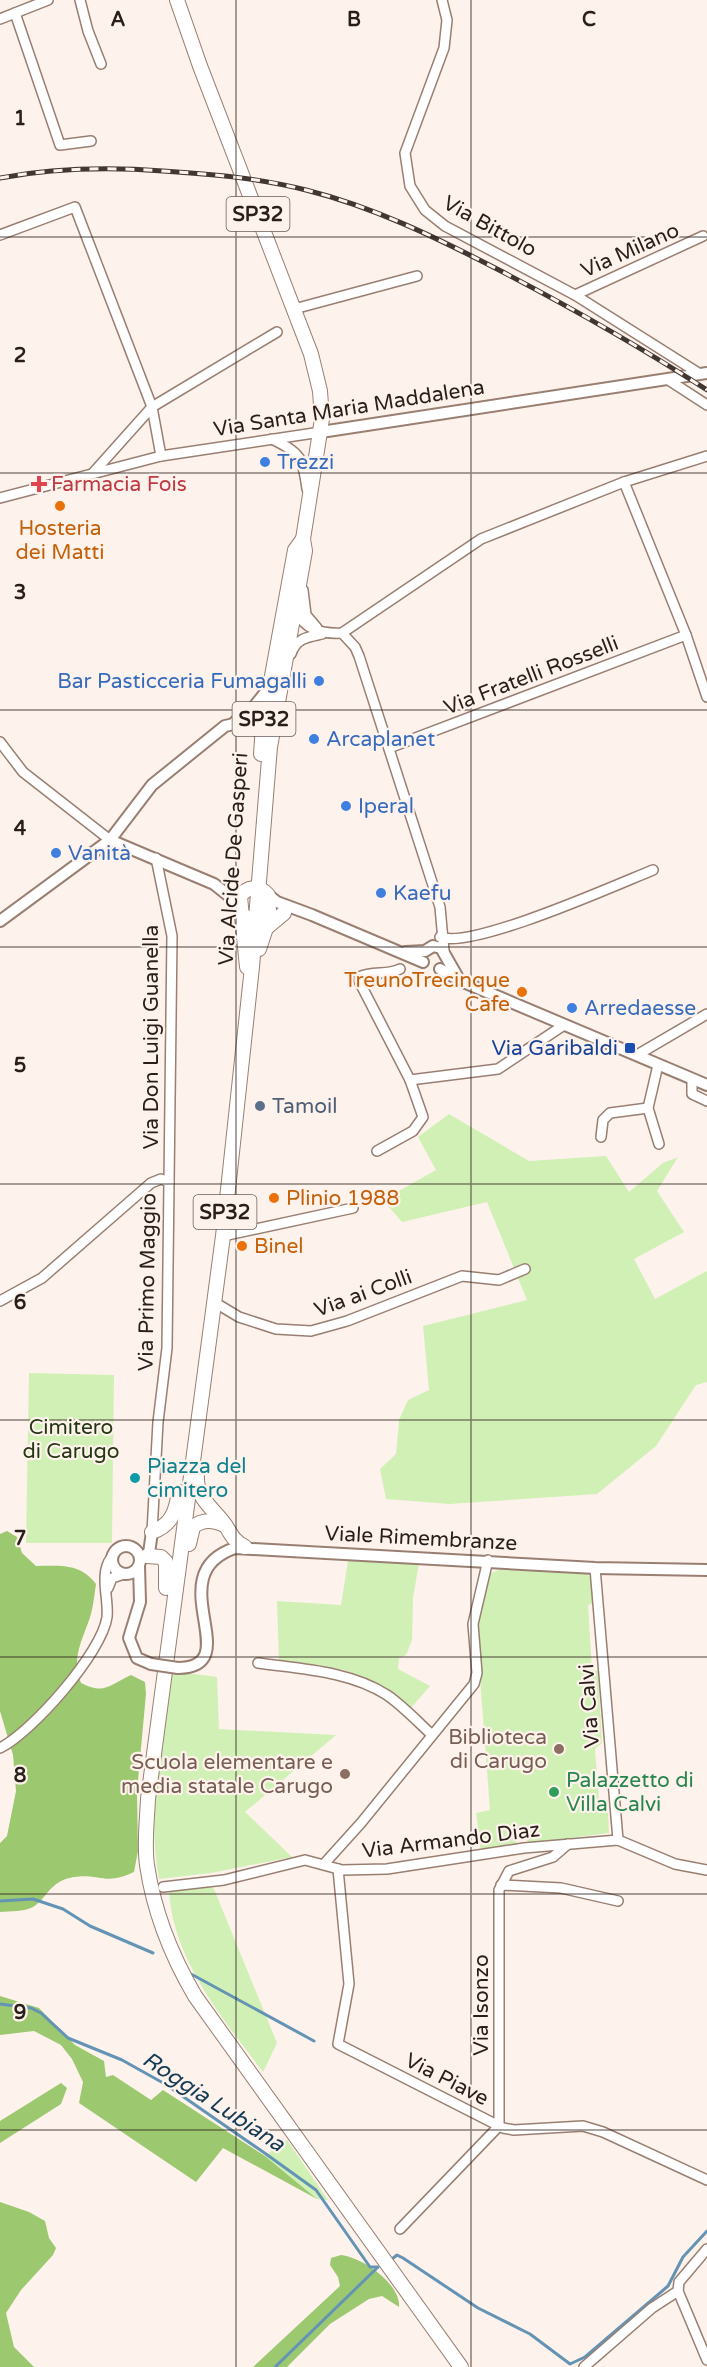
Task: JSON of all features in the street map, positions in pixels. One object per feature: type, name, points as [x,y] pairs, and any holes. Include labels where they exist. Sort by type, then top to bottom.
[{"type":"main road","name":"Via Alcide De Gasperi","points":[[177,0],[204,77],[294,309],[316,374],[321,405],[321,432],[303,539],[270,686],[262,735],[259,890]]},
{"type":"main road","name":"Via Alcide De Gasperi","points":[[194,1449],[223,1236],[249,967],[250,914],[259,890],[270,747],[298,605],[292,595],[300,553]]},
{"type":"main road","points":[[261,855],[259,848],[265,745],[262,735]]},
{"type":"main road","points":[[250,914],[243,893],[259,890]]},
{"type":"main road","points":[[249,967],[257,961],[266,928],[284,913]]},
{"type":"main road","points":[[152,1532],[169,1522],[176,1510],[183,1468],[194,1449]]},
{"type":"main road","points":[[194,1449],[200,1494],[207,1508],[224,1524],[234,1540],[245,1547]]},
{"type":"main road","name":"SP32","points":[[194,1449],[148,1800],[147,1863],[156,1908],[173,1958],[195,1996],[461,2367]]},
{"type":"main road","points":[[171,1624],[180,1611],[193,1527],[207,1521],[224,1524]]},
{"type":"main road","points":[[136,1568],[161,1557],[168,1566],[162,1630],[167,1652]]},
{"type":"street","points":[[0,19],[48,0]]},
{"type":"street","points":[[80,0],[94,50],[101,64]]},
{"type":"street","name":"Via Bittolo","points":[[442,0],[447,37],[405,153],[410,186],[425,210],[445,226],[575,295]]},
{"type":"street","points":[[15,13],[60,145],[91,141]]},
{"type":"street","points":[[0,235],[75,207],[152,407],[161,456]]},
{"type":"street","name":"Via Milano","points":[[575,295],[703,236]]},
{"type":"street","points":[[294,309],[417,276]]},
{"type":"street","name":"Via Milano","points":[[575,295],[703,373]]},
{"type":"street","points":[[93,473],[152,407],[278,332]]},
{"type":"street","name":"Via Santa Maria Maddalena","points":[[0,498],[161,456],[703,373]]},
{"type":"street","points":[[667,379],[707,405]]},
{"type":"street","points":[[272,439],[294,451],[302,459],[309,505]]},
{"type":"street","points":[[298,605],[308,627],[324,633],[342,633],[481,539],[624,482],[707,456]]},
{"type":"street","points":[[624,482],[686,635],[707,697]]},
{"type":"street","name":"Via Alcide De Gasperi","points":[[270,747],[276,738],[291,653],[295,643],[324,633]]},
{"type":"street","points":[[342,633],[355,647],[359,656],[440,907],[442,923],[438,952],[461,981],[707,1085]]},
{"type":"street","name":"Via Fratelli Rosselli","points":[[389,748],[686,635]]},
{"type":"street","points":[[0,921],[110,840],[152,785],[225,726],[249,713],[270,686]]},
{"type":"street","points":[[235,722],[255,726],[262,735]]},
{"type":"street","points":[[0,742],[23,772],[110,840],[214,884],[250,914],[299,912]]},
{"type":"street","name":"Via Don Luigi Guanella","points":[[156,858],[172,936],[169,1182]]},
{"type":"street","points":[[438,952],[469,937],[527,920],[653,870]]},
{"type":"street","points":[[259,890],[299,912],[402,952],[438,952],[469,937]]},
{"type":"street","points":[[377,1150],[413,1131],[423,1117],[410,1080],[359,981],[359,977],[364,975],[390,974],[400,969]]},
{"type":"street","points":[[637,1055],[707,1014]]},
{"type":"street","points":[[410,1080],[498,1069],[564,1025]]},
{"type":"street","points":[[658,1065],[648,1108],[659,1144]]},
{"type":"street","points":[[692,1079],[692,1094],[707,1101]]},
{"type":"street","points":[[601,1137],[603,1120],[610,1113],[648,1108]]},
{"type":"street","name":"Via Primo Maggio","points":[[0,1301],[42,1278],[152,1183],[161,1179],[169,1182],[167,1348],[158,1422],[151,1548],[136,1568],[140,1602],[130,1634],[130,1643],[137,1658],[151,1664],[178,1668],[198,1662],[206,1651],[208,1636],[200,1585],[207,1567],[219,1555],[245,1547]]},
{"type":"street","points":[[223,1236],[354,1208]]},
{"type":"street","name":"Via ai Colli","points":[[214,1302],[239,1317],[276,1329],[311,1331],[347,1321],[462,1276],[500,1280],[525,1269]]},
{"type":"street","points":[[0,1748],[13,1741],[33,1722],[94,1651],[107,1617],[106,1572],[111,1558],[115,1551],[152,1532]]},
{"type":"street","points":[[126,1545],[137,1551],[136,1568]]},
{"type":"street","name":"Viale Rimembranze","points":[[245,1547],[596,1568],[707,1570]]},
{"type":"street","points":[[111,1558],[116,1570],[136,1568]]},
{"type":"street","points":[[324,1864],[331,1853],[361,1823],[476,1679],[473,1624],[488,1560]]},
{"type":"street","points":[[107,1590],[112,1578],[136,1568]]},
{"type":"street","name":"Via Calvi","points":[[596,1568],[618,1840]]},
{"type":"street","points":[[258,1663],[336,1675],[364,1683],[389,1697],[432,1735]]},
{"type":"street","name":"Via Armando Diaz","points":[[163,1887],[224,1880],[295,1861],[311,1860],[338,1869],[387,1869],[568,1844],[618,1840],[675,1864],[707,1870]]},
{"type":"street","points":[[501,1885],[513,1869],[553,1857],[568,1844]]},
{"type":"street","name":"Via Piave","points":[[338,1869],[349,1984],[338,2044],[499,2126],[514,2130],[583,2126],[603,2132],[707,2180]]},
{"type":"street","points":[[501,1885],[561,1888],[618,1902]]},
{"type":"street","name":"Via Isonzo","points":[[499,2126],[498,1981],[501,1885]]},
{"type":"street","points":[[400,2229],[493,2135],[499,2126]]},
{"type":"street","points":[[707,2249],[679,2282],[678,2291],[707,2360]]},
{"type":"street","points":[[584,2367],[652,2308],[678,2291]]},
{"type":"green space","points":[[449,1114],[529,1161],[606,1156],[629,1192],[663,1163],[678,1157],[657,1191],[684,1232],[634,1259],[655,1299],[707,1271],[707,1382],[696,1385],[656,1446],[597,1494],[449,1504],[386,1499],[380,1469],[396,1454],[399,1420],[408,1400],[429,1390],[423,1326],[527,1300],[487,1202],[402,1222],[383,1200],[436,1170],[418,1137]]},
{"type":"green space","name":"Cimitero di Carugo","points":[[29,1373],[114,1375],[112,1543],[26,1543]]},
{"type":"green space","points":[[7,1531],[17,1537],[22,1553],[36,1566],[62,1566],[77,1569],[96,1584],[91,1614],[78,1653],[77,1667],[81,1683],[89,1687],[102,1688],[131,1675],[145,1682],[146,1694],[137,1791],[138,1851],[134,1872],[109,1879],[83,1876],[66,1879],[54,1886],[38,1904],[29,1909],[0,1912],[0,1843],[7,1836],[16,1791],[13,1755],[0,1711],[0,1534]]},
{"type":"green space","points":[[348,1561],[419,1563],[413,1598],[412,1640],[406,1655],[399,1658],[398,1669],[430,1686],[410,1709],[379,1686],[350,1672],[318,1665],[279,1662],[277,1601],[341,1605]]},
{"type":"green space","points":[[499,1570],[586,1573],[591,1578],[594,1603],[588,1605],[592,1670],[598,1671],[602,1743],[595,1749],[600,1813],[608,1813],[609,1833],[531,1843],[526,1840],[525,1833],[517,1834],[516,1845],[481,1851],[476,1813],[490,1810],[476,1625],[488,1574]]},
{"type":"green space","points":[[171,1671],[217,1677],[219,1729],[336,1735],[245,1812],[292,1857],[211,1873],[159,1879],[155,1853],[155,1801]]},
{"type":"green space","points":[[207,1885],[214,1889],[277,2043],[263,2072],[202,1987],[180,1941],[169,1891]]},
{"type":"green space","points":[[0,1996],[39,2008],[75,2045],[104,2061],[106,2077],[113,2075],[151,2100],[163,2090],[265,2156],[317,2199],[223,2148],[196,2182],[79,2103],[83,2082],[72,2059],[61,2045],[34,2031],[0,2035]]},
{"type":"green space","points":[[61,2083],[67,2088],[61,2104],[0,2143],[0,2121]]},
{"type":"green space","points":[[287,2140],[328,2200],[317,2199],[265,2156]]},
{"type":"green space","points":[[0,2202],[29,2212],[45,2221],[49,2238],[56,2248],[53,2255],[21,2290],[6,2313],[14,2347],[34,2367],[0,2367]]},
{"type":"green space","points":[[341,2255],[359,2261],[379,2273],[394,2289],[399,2307],[382,2296],[369,2299],[330,2324],[287,2367],[253,2367],[340,2286],[338,2277],[330,2265],[331,2258]]},
{"type":"waterway","points":[[0,1901],[33,1899],[63,1909],[90,1926],[153,1953]]},
{"type":"waterway","points":[[191,1974],[314,2041]]},
{"type":"waterway","name":"Roggia Lubiana","points":[[0,2004],[31,2008],[41,2013],[68,2038],[122,2060],[165,2084],[266,2154],[316,2190],[370,2267],[378,2267]]},
{"type":"waterway","points":[[392,2259],[397,2255],[403,2258],[478,2308],[530,2334],[570,2364],[585,2357],[668,2286],[683,2257],[707,2231]]},
{"type":"waterway","points":[[275,2367],[377,2268]]},
{"type":"railway","points":[[0,178],[61,170],[142,170],[253,180],[331,197],[405,224],[499,270],[604,327],[707,390]]},
{"type":"place","name":"Trezzi","points":[[265,462]]},
{"type":"place","name":"Farmacia Fois","points":[[39,484]]},
{"type":"place","name":"Hosteria dei Matti","points":[[60,506]]},
{"type":"place","name":"Bar Pasticceria Fumagalli","points":[[319,681]]},
{"type":"place","name":"Arcaplanet","points":[[314,739]]},
{"type":"place","name":"Iperal","points":[[346,806]]},
{"type":"place","name":"Vanità","points":[[56,853]]},
{"type":"place","name":"Kaefu","points":[[381,893]]},
{"type":"place","name":"TreunoTrecinque Cafe","points":[[522,992]]},
{"type":"place","name":"Arredaesse","points":[[572,1008]]},
{"type":"place","name":"Via Garibaldi","points":[[630,1048]]},
{"type":"place","name":"Tamoil","points":[[260,1106]]},
{"type":"place","name":"Plinio 1988","points":[[274,1198]]},
{"type":"place","name":"Binel","points":[[242,1246]]},
{"type":"place","name":"Piazza del cimitero","points":[[135,1478]]},
{"type":"place","name":"Biblioteca di Carugo","points":[[559,1749]]},
{"type":"place","name":"Scuola elementare e media statale Carugo","points":[[345,1774]]},
{"type":"place","name":"Palazzetto di Villa Calvi","points":[[554,1792]]}]
